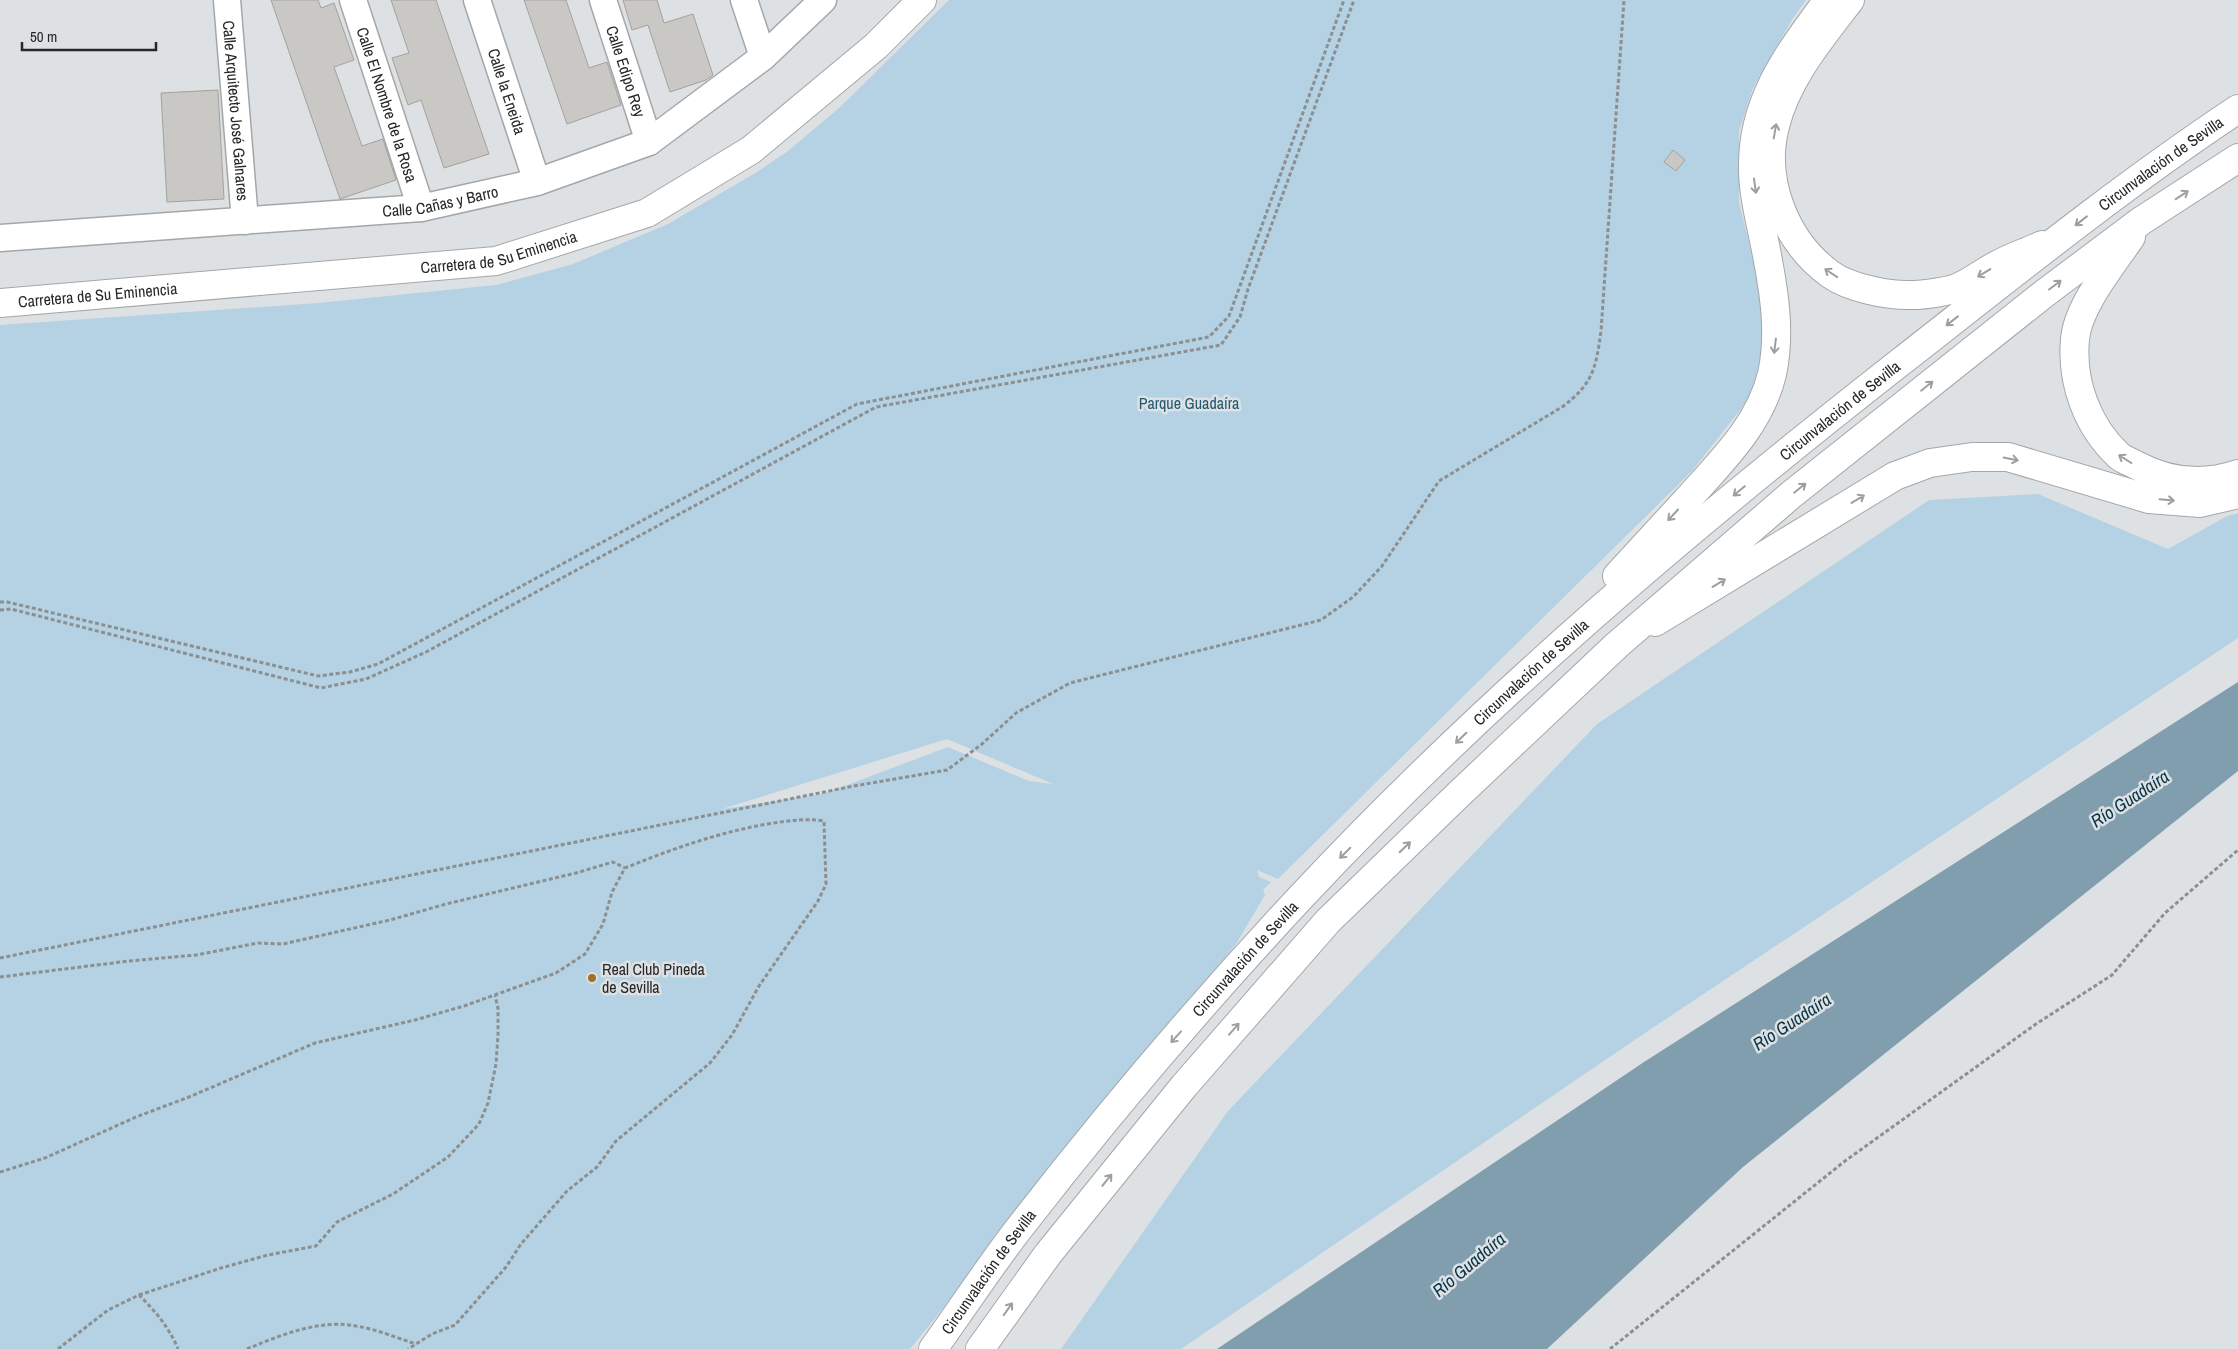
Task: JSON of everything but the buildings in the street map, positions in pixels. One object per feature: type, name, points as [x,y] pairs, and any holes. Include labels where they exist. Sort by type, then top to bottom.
[{"type":"main road","name":"Carretera de Su Eminencia","points":[[0,303],[496,261],[647,213],[751,150],[876,46],[922,0]]},
{"type":"main road","points":[[1522,680],[1729,454],[1759,410],[1772,374],[1777,334],[1774,291],[1759,216],[1753,169],[1755,133],[1764,99],[1784,60],[1828,0]]},
{"type":"main road","points":[[1850,0],[1811,50],[1786,93],[1775,127],[1771,163],[1776,198],[1787,224],[1809,254],[1831,274],[1867,290],[1913,296],[1960,287],[1999,264],[2060,238]]},
{"type":"main road","name":"Circunvalación de Sevilla","points":[[933,1349],[1016,1232],[1154,1061],[1301,898],[1415,782],[1522,680],[1776,459],[2145,173],[2238,109]]},
{"type":"main road","points":[[980,1349],[1048,1254],[1184,1086],[1328,921],[1458,794],[1617,645],[1792,494],[2045,293],[2141,221],[2233,161]]},
{"type":"main road","points":[[2141,221],[2086,303],[2075,338],[2076,379],[2091,421],[2120,456],[2154,475],[2194,482],[2227,478],[2238,474]]},
{"type":"main road","points":[[1617,645],[1895,476],[1930,463],[1972,456],[2008,457],[2149,499],[2200,503],[2238,494]]},
{"type":"street","name":"Calle Arquitecto José Galnares","points":[[227,0],[245,221]]},
{"type":"street","name":"Calle El Nombre de la Rosa","points":[[353,0],[421,208]]},
{"type":"street","name":"Calle la Eneida","points":[[477,0],[537,182]]},
{"type":"street","name":"Calle Edipo Rey","points":[[603,0],[649,142]]},
{"type":"street","points":[[744,0],[763,57]]},
{"type":"street","name":"Calle Cañas y Barro","points":[[0,238],[421,208],[537,182],[649,142],[763,57],[823,0]]},
{"type":"path","points":[[0,602],[7,602],[318,676],[350,672],[378,664],[857,404],[1209,337],[1229,316],[1344,0]]},
{"type":"path","points":[[0,610],[11,609],[321,688],[366,679],[426,652],[876,407],[1221,345],[1240,317],[1248,289],[1354,0]]},
{"type":"path","points":[[0,958],[854,786],[947,770],[982,744],[1016,714],[1070,683],[1321,620],[1353,597],[1382,566],[1439,481],[1562,408],[1580,394],[1596,366],[1601,331],[1624,0]]},
{"type":"path","points":[[0,1172],[45,1158],[136,1117],[189,1097],[315,1043],[414,1020],[495,996],[556,972],[585,954],[603,924],[612,892],[625,868],[697,840],[715,835],[804,818],[824,820],[826,884],[818,901],[758,986],[732,1035],[710,1063],[616,1141],[597,1167],[567,1191],[521,1244],[506,1267],[456,1325],[432,1334],[408,1349]]},
{"type":"path","points":[[1610,1349],[1845,1161],[2036,1024],[2112,975],[2165,913],[2238,850]]},
{"type":"path","points":[[0,977],[129,961],[196,955],[258,943],[283,944],[390,920],[613,862],[625,868]]},
{"type":"path","points":[[58,1349],[108,1310],[139,1296],[268,1255],[316,1246],[337,1222],[394,1194],[448,1157],[479,1124],[488,1103],[496,1064],[498,1035],[498,1008],[495,996]]},
{"type":"path","points":[[139,1296],[162,1320],[178,1349]]},
{"type":"path","points":[[247,1349],[294,1331],[330,1324],[357,1326],[416,1344]]},
{"type":"green space","name":"Parque Guadaíra","points":[[949,0],[1806,0],[1793,18],[1753,88],[1739,131],[1739,203],[1757,274],[1765,337],[1751,396],[1692,471],[1278,879],[1257,870],[1259,877],[1271,882],[1263,890],[1265,895],[1236,944],[910,1349],[0,1349],[0,325],[318,303],[496,285],[573,264],[668,224],[757,172],[788,151],[839,108]],"holes":[[[947,739],[1053,784],[1029,781],[948,747],[823,794],[722,809]]]},
{"type":"green space","points":[[2038,494],[2168,549],[2227,516],[2238,513],[2238,638],[1639,1037],[1181,1349],[1061,1349],[1228,1111],[1597,724],[1929,500]]},
{"type":"water","name":"Río Guadaíra","points":[[2238,682],[2238,771],[1743,1167],[1547,1349],[1217,1349],[1644,1062]]},
{"type":"place","name":"Real Club Pineda de Sevilla","points":[[592,978]]}]
